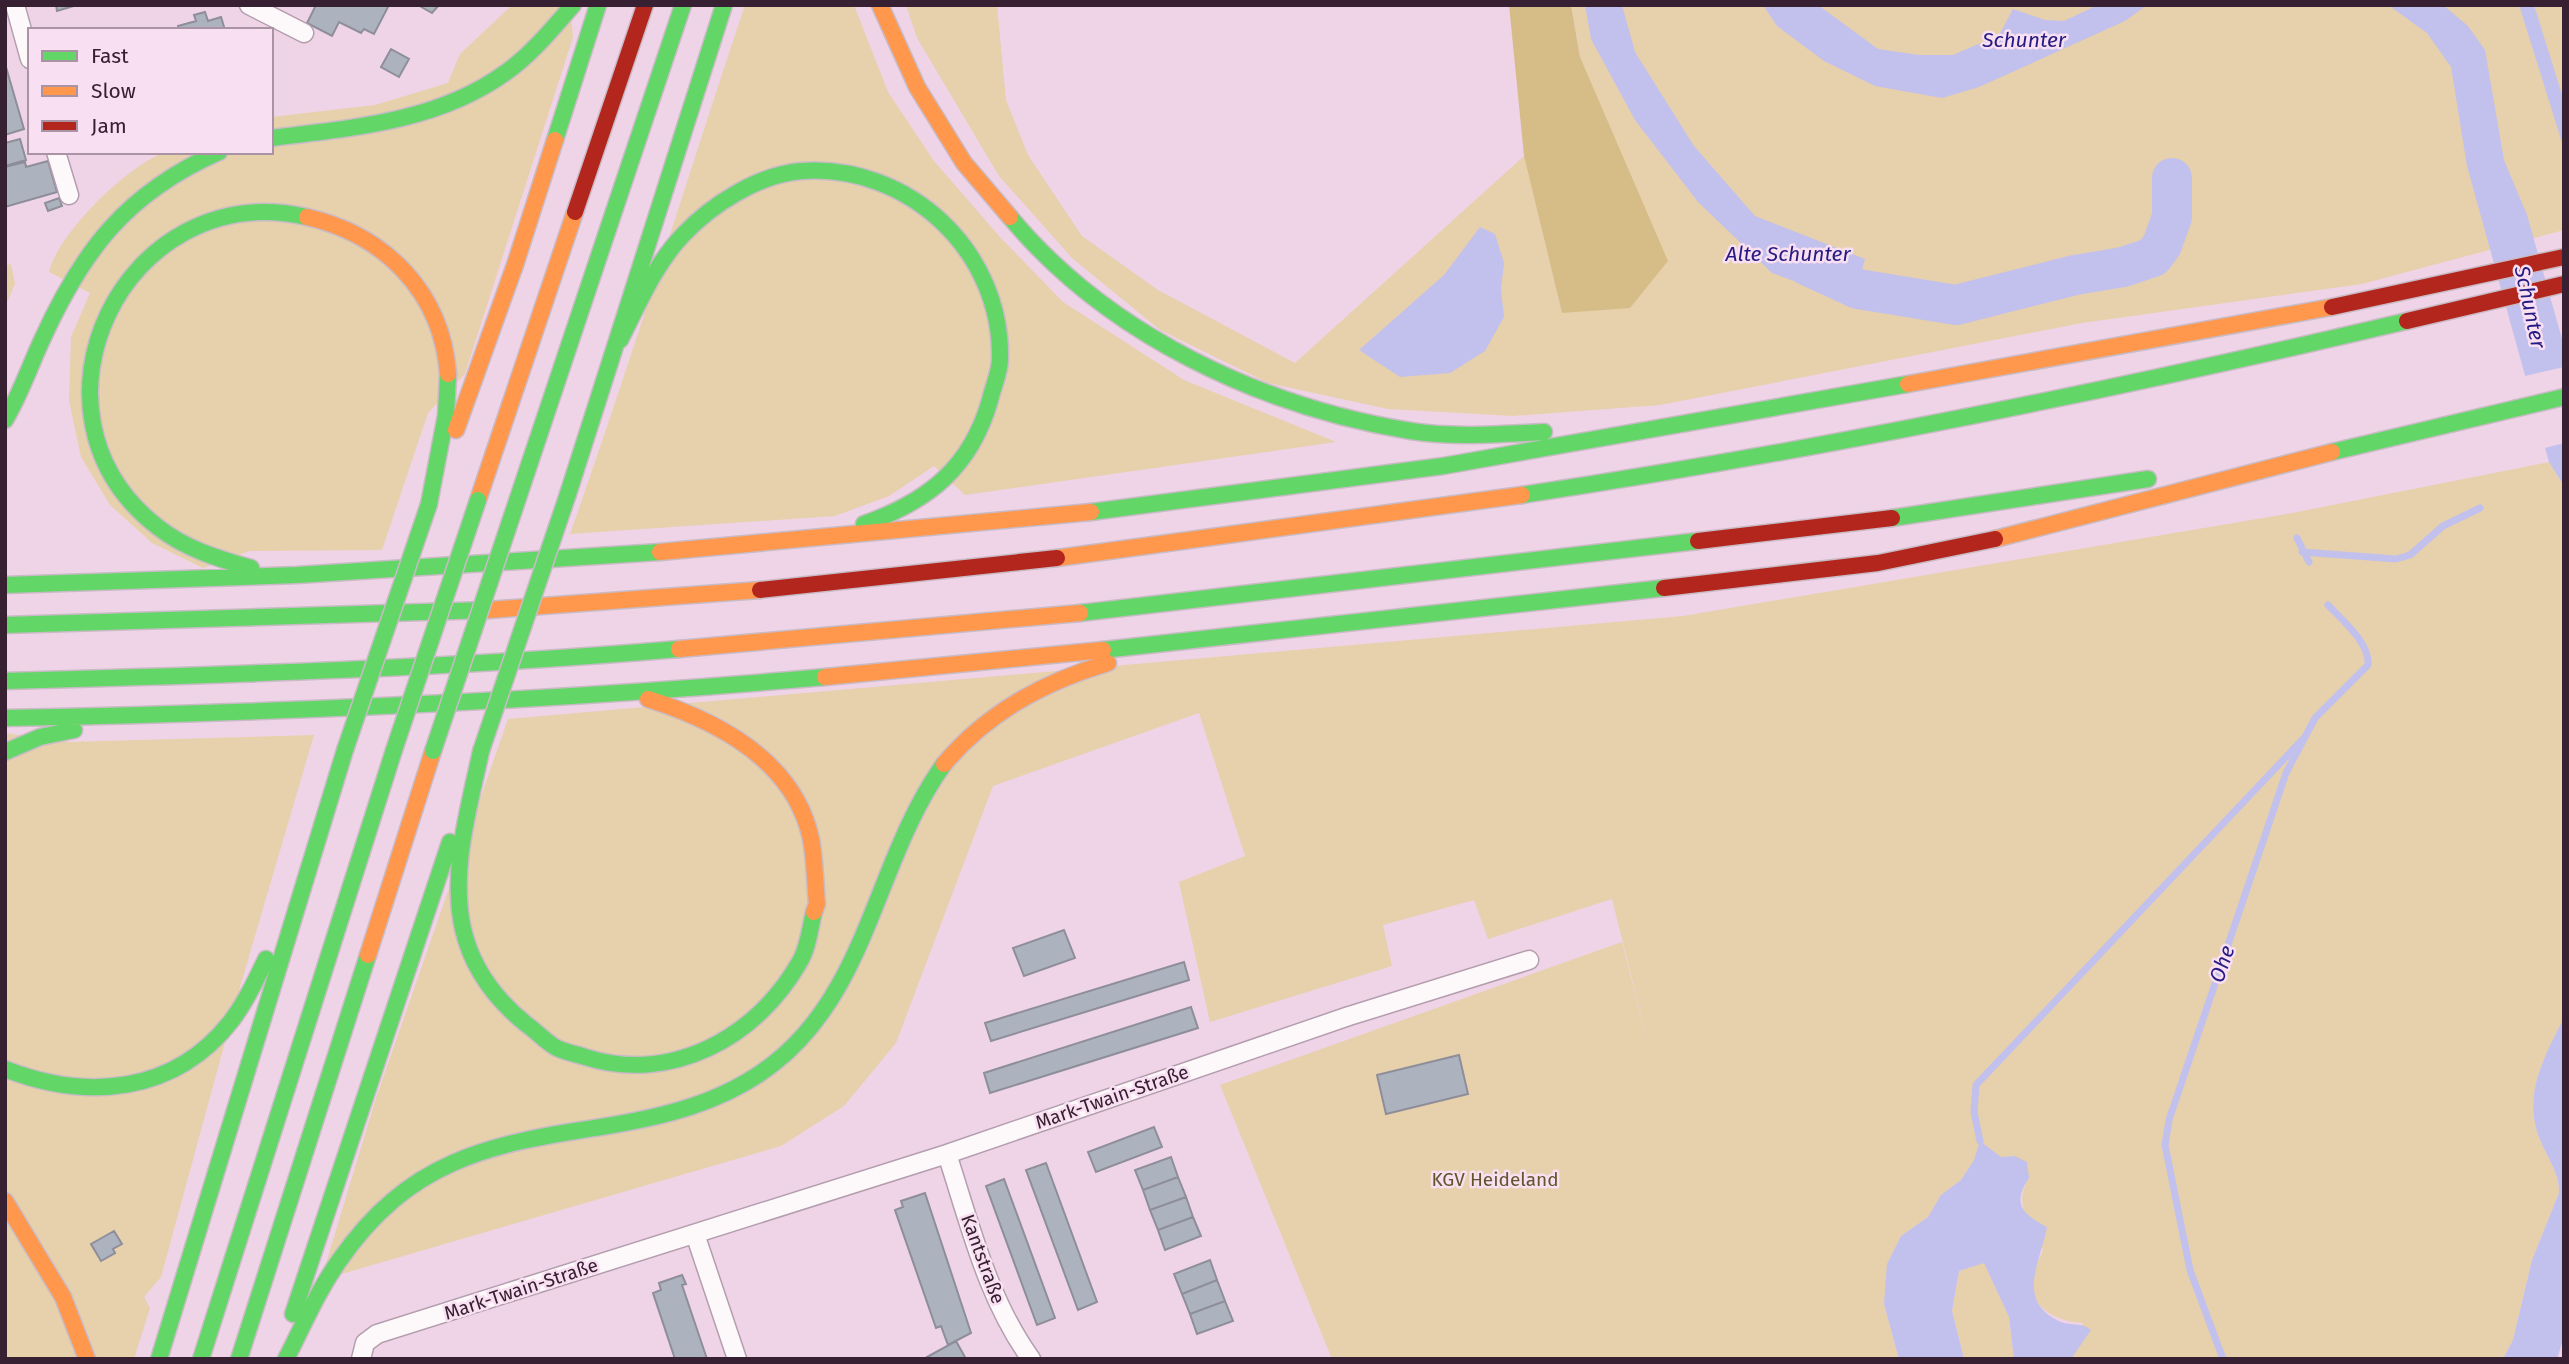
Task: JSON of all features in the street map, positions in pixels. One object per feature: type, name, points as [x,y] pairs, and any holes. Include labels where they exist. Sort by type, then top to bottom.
[{"type":"highway","points":[[273,138],[379,126],[435,111],[463,100],[534,50],[573,5]]},
{"type":"highway","points":[[159,1359],[345,750],[429,504],[515,265],[598,5]]},
{"type":"highway","points":[[201,1359],[394,750],[645,5]]},
{"type":"highway","points":[[239,1359],[433,751],[683,5]]},
{"type":"highway","points":[[283,1359],[359,1108],[620,340],[724,5]]},
{"type":"highway","points":[[880,5],[909,72],[955,151],[1034,247],[1086,293],[1145,335],[1213,370],[1320,411],[1413,432],[1515,433],[1692,423]]},
{"type":"highway","points":[[5,421],[73,275],[108,227],[152,187],[179,170],[215,154]]},
{"type":"highway","points":[[620,340],[682,235],[724,198],[770,177],[821,170],[857,174],[891,184],[931,207],[948,223],[977,260],[995,303],[1001,349],[991,406],[964,458],[931,491],[891,514],[844,529],[740,546]]},
{"type":"highway","points":[[286,576],[212,558],[169,537],[150,522],[118,486],[98,442],[92,419],[90,371],[102,324],[126,281],[151,254],[181,232],[240,212],[276,209],[301,212],[325,218],[359,233],[389,255],[406,272],[433,314],[447,361],[447,411],[429,504]]},
{"type":"highway","points":[[5,585],[286,576],[740,546],[1077,514],[1377,476],[1692,423],[2367,300],[2564,257]]},
{"type":"highway","points":[[5,625],[519,608],[835,582],[1046,560],[1380,516],[1790,451],[2084,393],[2375,330],[2564,284]]},
{"type":"highway","points":[[5,718],[138,718],[338,711],[629,694],[1192,641],[1878,563],[1966,546],[2408,432],[2564,397]]},
{"type":"highway","points":[[2188,472],[2408,432]]},
{"type":"highway","points":[[5,681],[352,671],[515,663],[1046,617],[1887,519],[2160,477]]},
{"type":"highway","points":[[283,1359],[337,1262],[355,1237],[376,1214],[424,1177],[469,1153],[505,1142],[662,1117],[692,1108],[731,1091],[774,1064],[817,1022],[834,998],[864,941],[899,843],[922,794],[937,772],[973,732],[1018,698],[1069,674],[1192,641]]},
{"type":"highway","points":[[481,751],[459,863],[458,891],[468,947],[495,996],[536,1034],[586,1059],[642,1066],[698,1056],[747,1029],[786,988],[810,938],[818,882],[815,854],[797,801],[762,756],[741,739],[687,710],[629,694]]},
{"type":"highway","points":[[5,752],[40,737],[138,718]]},
{"type":"highway","points":[[5,1069],[52,1086],[99,1089],[147,1081],[190,1059],[217,1037],[240,1009],[302,890]]},
{"type":"highway","points":[[5,1200],[53,1278],[80,1332],[87,1359]]},
{"type":"street","points":[[15,5],[28,52]]},
{"type":"street","points":[[249,5],[304,33]]},
{"type":"street","points":[[57,154],[69,195]]},
{"type":"street","name":"Mark-Twain-Straße","points":[[361,1359],[365,1343],[377,1334],[947,1154],[1337,1021],[1529,960]]},
{"type":"street","name":"Kantstraße","points":[[947,1154],[989,1282],[1008,1323],[1031,1359]]},
{"type":"street","points":[[695,1234],[737,1359]]},
{"type":"green space","points":[[512,5],[570,5],[573,37],[465,374],[428,413],[382,550],[250,551],[203,568],[152,543],[110,505],[81,457],[69,401],[71,337],[90,293],[49,272],[65,239],[113,187],[131,172],[161,154],[273,154],[273,117],[375,105],[448,83],[460,54]]},
{"type":"green space","points":[[745,5],[854,5],[888,92],[934,161],[999,236],[1063,302],[1184,380],[1336,442],[965,495],[934,466],[889,496],[835,516],[570,534]]},
{"type":"green space","points":[[906,5],[997,5],[1006,100],[1028,155],[1082,236],[1158,290],[1295,363],[1524,156],[1562,313],[1580,57],[1571,5],[2564,5],[2564,230],[2362,284],[2082,323],[1660,405],[1513,416],[1388,409],[1268,383],[1160,330],[1072,258],[999,176],[917,38]]},
{"type":"green space","points":[[11,264],[15,284],[5,307],[5,266]]},
{"type":"green space","name":"KGV Heideland","points":[[2549,462],[2564,486],[2564,1018],[2543,1063],[2534,1094],[2533,1109],[2541,1142],[2556,1173],[2559,1193],[2532,1260],[2513,1340],[2503,1359],[2071,1359],[2083,1323],[2055,1316],[2039,1305],[2034,1297],[2032,1277],[2043,1250],[2023,1206],[2022,1197],[2029,1178],[2015,1156],[1974,1160],[1961,1180],[1941,1195],[1928,1217],[1901,1236],[1884,1304],[1899,1359],[1332,1359],[1220,1085],[1622,942],[1654,1067],[1612,899],[1488,939],[1474,900],[1383,925],[1392,966],[1210,1022],[1179,882],[1245,856],[1199,713],[993,786],[896,1043],[844,1106],[781,1146],[321,1280],[376,1098],[508,719],[1683,616],[2292,513]]},
{"type":"green space","points":[[5,733],[68,742],[314,735],[240,987],[161,1277],[144,1297],[150,1308],[134,1359],[5,1359]]},
{"type":"green space","points":[[1984,1262],[2009,1317],[2014,1359],[1964,1359],[1952,1311],[1959,1271]]},
{"type":"shaded area","points":[[1509,5],[1571,5],[1580,57],[1668,261],[1630,308],[1562,313],[1524,156]]},
{"type":"water","name":"Alte Schunter","points":[[1585,5],[1622,5],[1635,52],[1694,146],[1755,216],[1865,259],[1853,302],[1772,273],[1698,202],[1635,120],[1591,39]]},
{"type":"water","name":"Schunter","points":[[1763,5],[1818,5],[1878,49],[1919,55],[1953,55],[1999,35],[2013,9],[2045,20],[2064,21],[2098,5],[2147,5],[2125,21],[1979,87],[1942,98],[1875,86],[1824,61],[1777,26]]},
{"type":"water","name":"Schunter","points":[[2388,5],[2443,5],[2468,26],[2485,50],[2504,160],[2527,215],[2564,346],[2564,486],[2549,462],[2467,166],[2451,67],[2427,33]]},
{"type":"water","points":[[2519,5],[2534,5],[2564,101],[2564,149]]},
{"type":"water","points":[[1480,227],[1495,234],[1504,263],[1501,289],[1504,317],[1485,351],[1450,373],[1400,377],[1359,350],[1444,275]]},
{"type":"water","points":[[2564,1018],[2564,1336],[2557,1359],[2503,1359],[2513,1340],[2532,1260],[2559,1193],[2556,1173],[2541,1142],[2533,1109],[2534,1093],[2543,1063]]},
{"type":"water","points":[[1980,1141],[2001,1157],[2015,1156],[2027,1162],[2029,1178],[2021,1195],[2022,1207],[2031,1218],[2047,1227],[2034,1280],[2038,1303],[2061,1322],[2091,1330],[2071,1359],[2014,1359],[2009,1317],[1984,1263],[1959,1271],[1952,1311],[1964,1359],[1899,1359],[1884,1304],[1887,1264],[1901,1236],[1928,1217],[1941,1195],[1961,1180],[1974,1160]]},
{"type":"pier","points":[[2564,367],[2564,443],[2541,449],[2521,377]]},
{"type":"building","points":[[56,5],[77,5],[57,11]]},
{"type":"building","points":[[316,5],[389,5],[374,34],[364,29],[361,33],[339,22],[332,36],[307,23]]},
{"type":"building","points":[[418,5],[439,5],[432,13]]},
{"type":"building","points":[[205,12],[208,21],[221,17],[224,28],[178,28],[196,21],[194,15]]},
{"type":"building","points":[[391,49],[409,59],[399,77],[381,67]]},
{"type":"building","points":[[5,67],[24,129],[5,135]]},
{"type":"building","points":[[20,139],[26,160],[5,166],[5,143]]},
{"type":"building","points":[[48,161],[57,192],[5,207],[5,167],[25,162],[26,167]]},
{"type":"building","points":[[59,198],[62,206],[48,211],[45,203]]},
{"type":"building","points":[[1064,930],[1075,958],[1024,976],[1013,948]]},
{"type":"building","points":[[1184,962],[1189,980],[991,1041],[985,1023]]},
{"type":"building","points":[[1191,1007],[1198,1028],[990,1093],[984,1073]]},
{"type":"building","points":[[1459,1055],[1468,1094],[1386,1114],[1377,1075]]},
{"type":"building","points":[[1154,1127],[1162,1147],[1096,1172],[1088,1152]]},
{"type":"building","points":[[1171,1157],[1178,1177],[1143,1190],[1135,1170]]},
{"type":"building","points":[[1046,1163],[1097,1302],[1078,1310],[1026,1170]]},
{"type":"building","points":[[1178,1177],[1186,1197],[1150,1210],[1143,1190]]},
{"type":"building","points":[[1004,1179],[1055,1318],[1037,1325],[986,1186]]},
{"type":"building","points":[[925,1193],[971,1333],[948,1345],[941,1326],[936,1328],[895,1210],[903,1207],[901,1201]]},
{"type":"building","points":[[1186,1197],[1193,1217],[1158,1230],[1150,1210]]},
{"type":"building","points":[[1193,1217],[1201,1236],[1165,1250],[1158,1230]]},
{"type":"building","points":[[114,1231],[122,1244],[113,1249],[115,1253],[101,1261],[91,1244]]},
{"type":"building","points":[[1210,1260],[1217,1280],[1182,1294],[1174,1274]]},
{"type":"building","points":[[682,1275],[686,1284],[682,1285],[707,1359],[675,1359],[653,1293],[661,1290],[659,1283]]},
{"type":"building","points":[[1217,1280],[1225,1301],[1190,1314],[1182,1294]]},
{"type":"building","points":[[1225,1301],[1233,1321],[1197,1334],[1190,1314]]},
{"type":"building","points":[[956,1341],[966,1359],[928,1359],[927,1357]]},
{"type":"waterway","name":"Alte Schunter","points":[[1806,265],[1858,289],[1956,305],[2075,275],[2123,267],[2153,257],[2162,245],[2172,217],[2172,178]]},
{"type":"waterway","points":[[2302,552],[2396,559],[2410,555],[2443,526],[2480,508]]},
{"type":"waterway","name":"Ohe","points":[[2297,538],[2309,562]]},
{"type":"waterway","name":"Ohe","points":[[2223,1359],[2190,1270],[2165,1145],[2169,1120],[2286,773],[2315,718],[2368,665],[2365,648],[2360,640],[2328,605]]},
{"type":"waterway","points":[[1980,1141],[1974,1112],[1976,1085],[2302,740]]},
{"type":"traffic: fast","points":[[273,138],[393,120],[451,102],[479,89],[515,66],[573,5]]},
{"type":"traffic: fast","points":[[555,140],[598,5]]},
{"type":"traffic: fast","points":[[518,498],[683,5]]},
{"type":"traffic: fast","points":[[568,494],[724,5]]},
{"type":"traffic: fast","points":[[5,420],[57,309],[73,280],[110,228],[158,186],[215,154]]},
{"type":"traffic: fast","points":[[620,340],[648,285],[673,246],[707,213],[753,185],[786,173],[841,173],[878,182],[912,199],[942,222],[966,250],[985,283],[996,320],[1000,364],[982,424],[959,463],[927,492],[887,515],[864,524]]},
{"type":"traffic: fast","points":[[251,568],[203,552],[169,535],[159,528],[115,480],[93,425],[92,368],[108,314],[140,267],[186,232],[242,214],[307,217]]},
{"type":"traffic: fast","points":[[1010,217],[1049,259],[1093,297],[1141,330],[1191,359],[1244,384],[1355,420],[1411,431],[1461,435],[1544,432]]},
{"type":"traffic: fast","points":[[1522,495],[1745,459],[1966,417],[2077,395],[2407,321]]},
{"type":"traffic: fast","points":[[429,504],[446,415],[448,374]]},
{"type":"traffic: fast","points":[[1091,512],[1443,466],[1908,384]]},
{"type":"traffic: fast","points":[[2332,452],[2564,397]]},
{"type":"traffic: fast","points":[[1892,518],[2148,479]]},
{"type":"traffic: fast","points":[[481,751],[568,494]]},
{"type":"traffic: fast","points":[[433,751],[518,498]]},
{"type":"traffic: fast","points":[[394,750],[478,500]]},
{"type":"traffic: fast","points":[[345,750],[429,504]]},
{"type":"traffic: fast","points":[[1080,613],[1698,541]]},
{"type":"traffic: fast","points":[[5,585],[297,575],[660,552]]},
{"type":"traffic: fast","points":[[1103,650],[1664,588]]},
{"type":"traffic: fast","points":[[5,625],[488,610]]},
{"type":"traffic: fast","points":[[5,681],[426,666],[679,649]]},
{"type":"traffic: fast","points":[[5,718],[415,705],[825,677]]},
{"type":"traffic: fast","points":[[5,752],[40,737],[74,730]]},
{"type":"traffic: fast","points":[[159,1359],[345,750]]},
{"type":"traffic: fast","points":[[201,1359],[394,750]]},
{"type":"traffic: fast","points":[[481,751],[460,862],[463,929],[472,957],[486,982],[504,1004],[559,1049],[617,1064],[649,1064],[679,1059],[708,1048],[735,1033],[760,1013],[781,990],[802,957],[814,912]]},
{"type":"traffic: fast","points":[[286,1359],[317,1297],[339,1261],[365,1227],[393,1200],[422,1179],[453,1163],[522,1141],[624,1123],[692,1106],[734,1089],[773,1064],[805,1034],[831,999],[869,922],[902,840],[921,801],[944,764]]},
{"type":"traffic: fast","points":[[293,1314],[450,842]]},
{"type":"traffic: fast","points":[[239,1359],[368,955]]},
{"type":"traffic: fast","points":[[5,1069],[36,1079],[98,1087],[128,1084],[157,1076],[184,1063],[209,1045],[237,1013],[266,959]]},
{"type":"traffic: slow","points":[[880,5],[917,87],[964,163],[1010,217]]},
{"type":"traffic: slow","points":[[456,430],[515,265],[555,140]]},
{"type":"traffic: slow","points":[[478,500],[575,212]]},
{"type":"traffic: slow","points":[[307,217],[361,238],[384,253],[405,272],[434,317],[443,344],[448,374]]},
{"type":"traffic: slow","points":[[1908,384],[2332,307]]},
{"type":"traffic: slow","points":[[1995,539],[2332,452]]},
{"type":"traffic: slow","points":[[1057,558],[1522,495]]},
{"type":"traffic: slow","points":[[660,552],[1091,512]]},
{"type":"traffic: slow","points":[[488,610],[760,590]]},
{"type":"traffic: slow","points":[[679,649],[1080,613]]},
{"type":"traffic: slow","points":[[825,677],[1103,650]]},
{"type":"traffic: slow","points":[[944,764],[979,729],[1018,701],[1062,679],[1108,663]]},
{"type":"traffic: slow","points":[[648,699],[701,719],[726,732],[770,766],[788,787],[802,811],[811,839],[817,904],[814,912]]},
{"type":"traffic: slow","points":[[368,955],[433,751]]},
{"type":"traffic: slow","points":[[5,1201],[63,1297],[87,1359]]},
{"type":"traffic: jam","points":[[575,212],[645,5]]},
{"type":"traffic: jam","points":[[2332,307],[2564,257]]},
{"type":"traffic: jam","points":[[2407,321],[2564,284]]},
{"type":"traffic: jam","points":[[1698,541],[1892,518]]},
{"type":"traffic: jam","points":[[1664,588],[1878,563],[1995,539]]},
{"type":"traffic: jam","points":[[760,590],[1057,558]]}]
